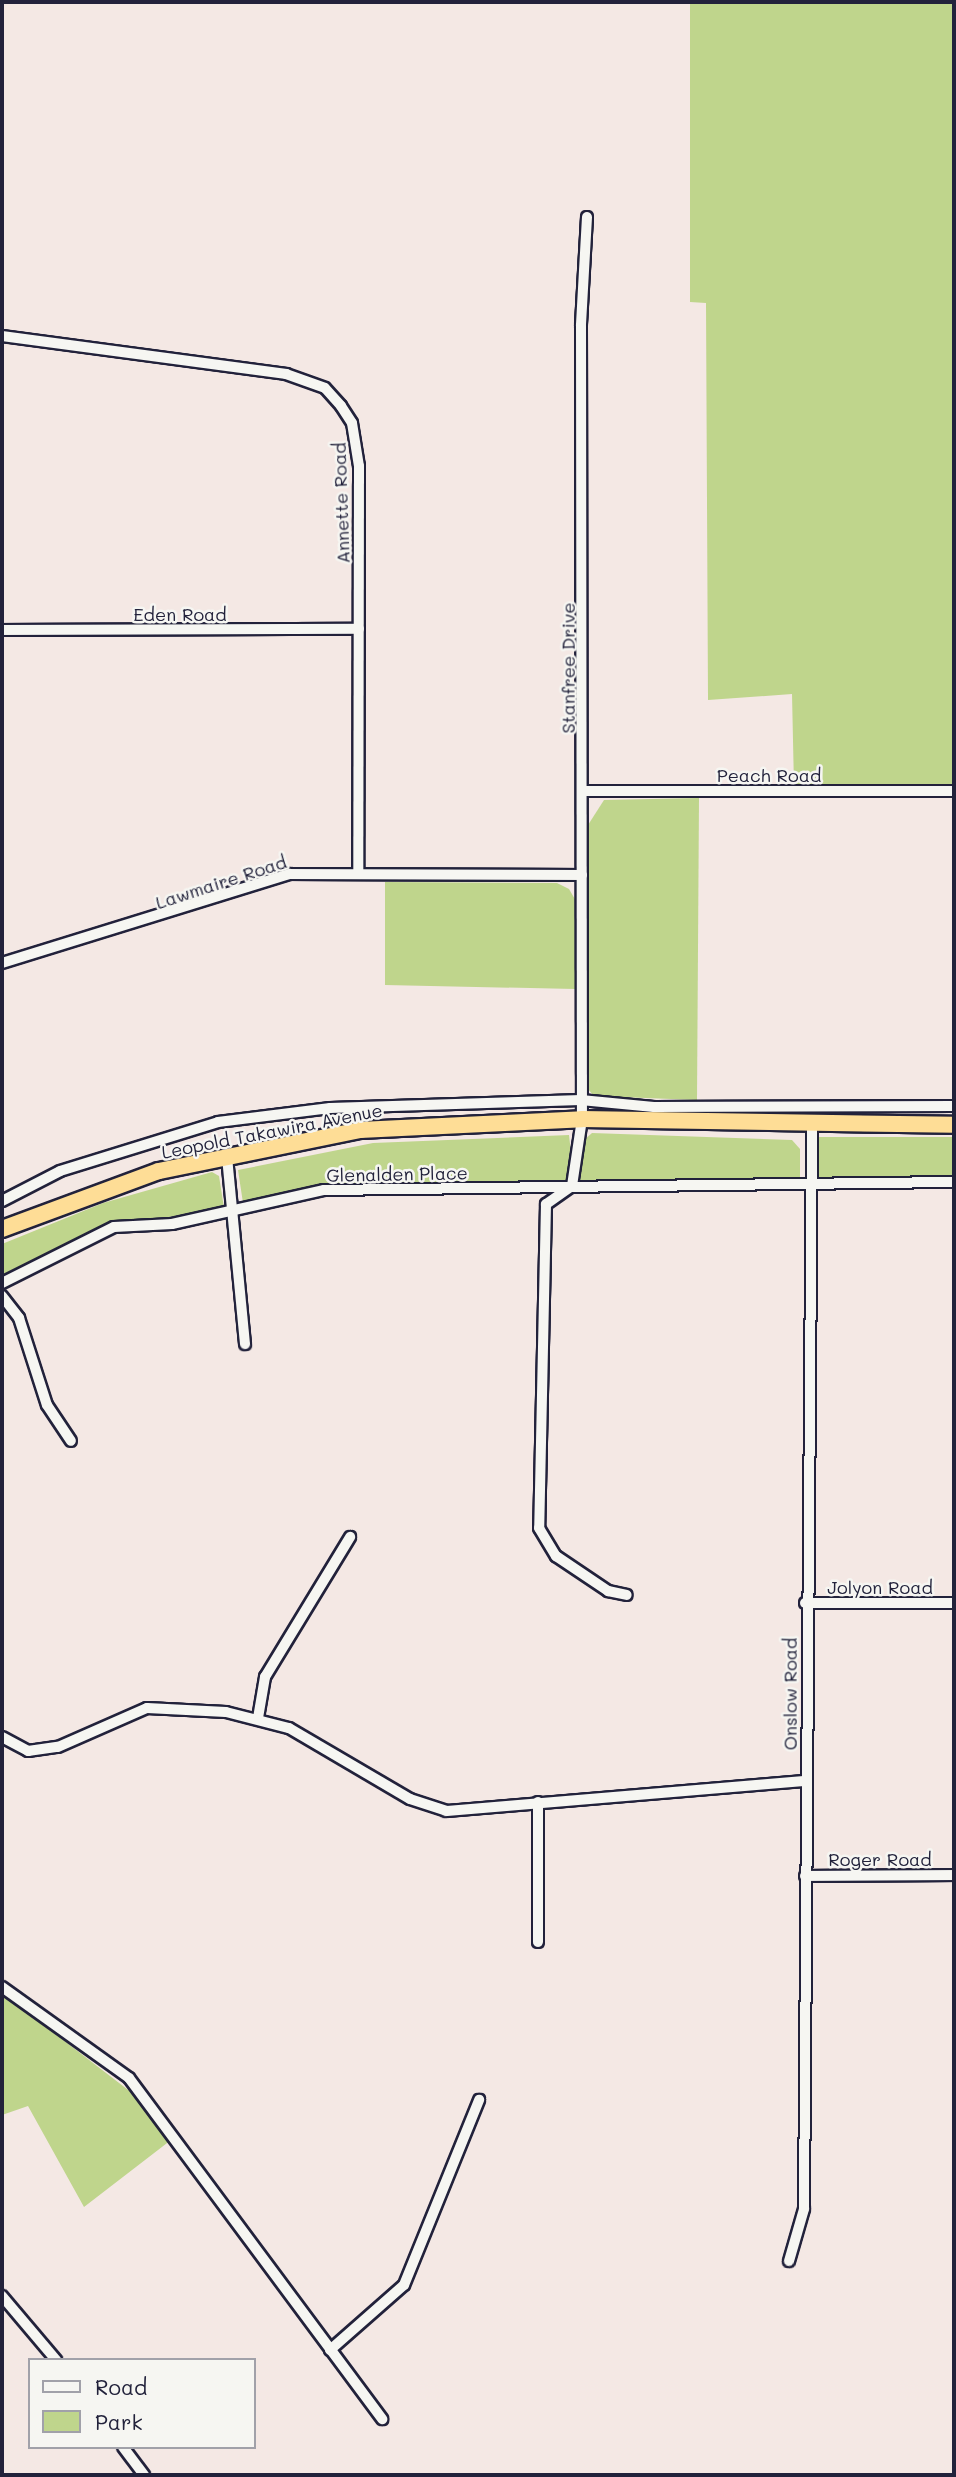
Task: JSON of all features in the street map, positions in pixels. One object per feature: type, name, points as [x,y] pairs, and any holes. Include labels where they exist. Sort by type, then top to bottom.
[{"type":"highway","name":"Leopold Takawira Avenue","points":[[2,1229],[111,1186],[227,1157],[360,1130],[582,1119],[954,1125]]},
{"type":"street","name":"Stanfree Drive","points":[[572,1186],[582,1119],[584,791],[581,326],[587,217]]},
{"type":"street","name":"Annette Road","points":[[2,336],[286,374],[325,388],[352,423],[358,445],[358,871]]},
{"type":"street","name":"Eden Road","points":[[2,631],[359,629]]},
{"type":"street","name":"Peach Road","points":[[584,791],[954,791]]},
{"type":"street","name":"Lawmaire Road","points":[[2,963],[274,878],[358,871],[582,875]]},
{"type":"street","points":[[2,1201],[60,1171],[218,1122],[330,1108],[581,1100],[654,1107],[741,1104],[954,1106]]},
{"type":"street","points":[[740,1122],[741,1104]]},
{"type":"street","points":[[777,1123],[779,1104]]},
{"type":"street","name":"Onslow Road","points":[[789,2261],[804,2209],[806,1603],[812,1124]]},
{"type":"street","points":[[227,1157],[245,1344]]},
{"type":"street","name":"Glenalden Place","points":[[2,1283],[114,1227],[172,1224],[324,1190],[811,1180],[954,1182]]},
{"type":"street","points":[[572,1186],[546,1204],[538,1528],[556,1556],[608,1591],[627,1595]]},
{"type":"street","points":[[2,1296],[19,1318],[47,1405],[71,1441]]},
{"type":"street","points":[[258,1718],[265,1677],[350,1537]]},
{"type":"street","name":"Jolyon Road","points":[[806,1603],[954,1603]]},
{"type":"street","points":[[2,1737],[28,1751],[58,1746],[165,1705],[258,1718],[289,1728],[426,1807],[538,1802],[805,1781]]},
{"type":"street","points":[[538,1802],[538,1942]]},
{"type":"street","name":"Roger Road","points":[[805,1876],[954,1875]]},
{"type":"street","points":[[2,1987],[129,2078],[382,2419]]},
{"type":"street","points":[[330,2350],[404,2285],[479,2100]]},
{"type":"street","points":[[2,2298],[54,2358]]},
{"type":"street","points":[[124,2449],[144,2475]]},
{"type":"green space","points":[[690,2],[954,2],[954,787],[794,787],[792,694],[708,700],[706,303],[690,302]]},
{"type":"green space","points":[[699,798],[697,1100],[594,1096],[587,1088],[588,825],[604,800]]},
{"type":"green space","points":[[385,882],[557,883],[569,889],[576,901],[575,989],[385,985]]},
{"type":"green space","points":[[592,1133],[792,1140],[800,1149],[800,1177],[579,1182],[584,1140]]},
{"type":"green space","points":[[569,1135],[573,1170],[564,1183],[325,1187],[243,1203],[238,1170],[373,1143]]},
{"type":"green space","points":[[814,1137],[954,1137],[954,1178],[814,1178]]},
{"type":"green space","points":[[212,1172],[219,1176],[224,1208],[132,1223],[2,1280],[2,1244],[103,1203]]},
{"type":"green space","points":[[2,1993],[136,2096],[171,2140],[84,2207],[28,2106],[2,2115]]}]
